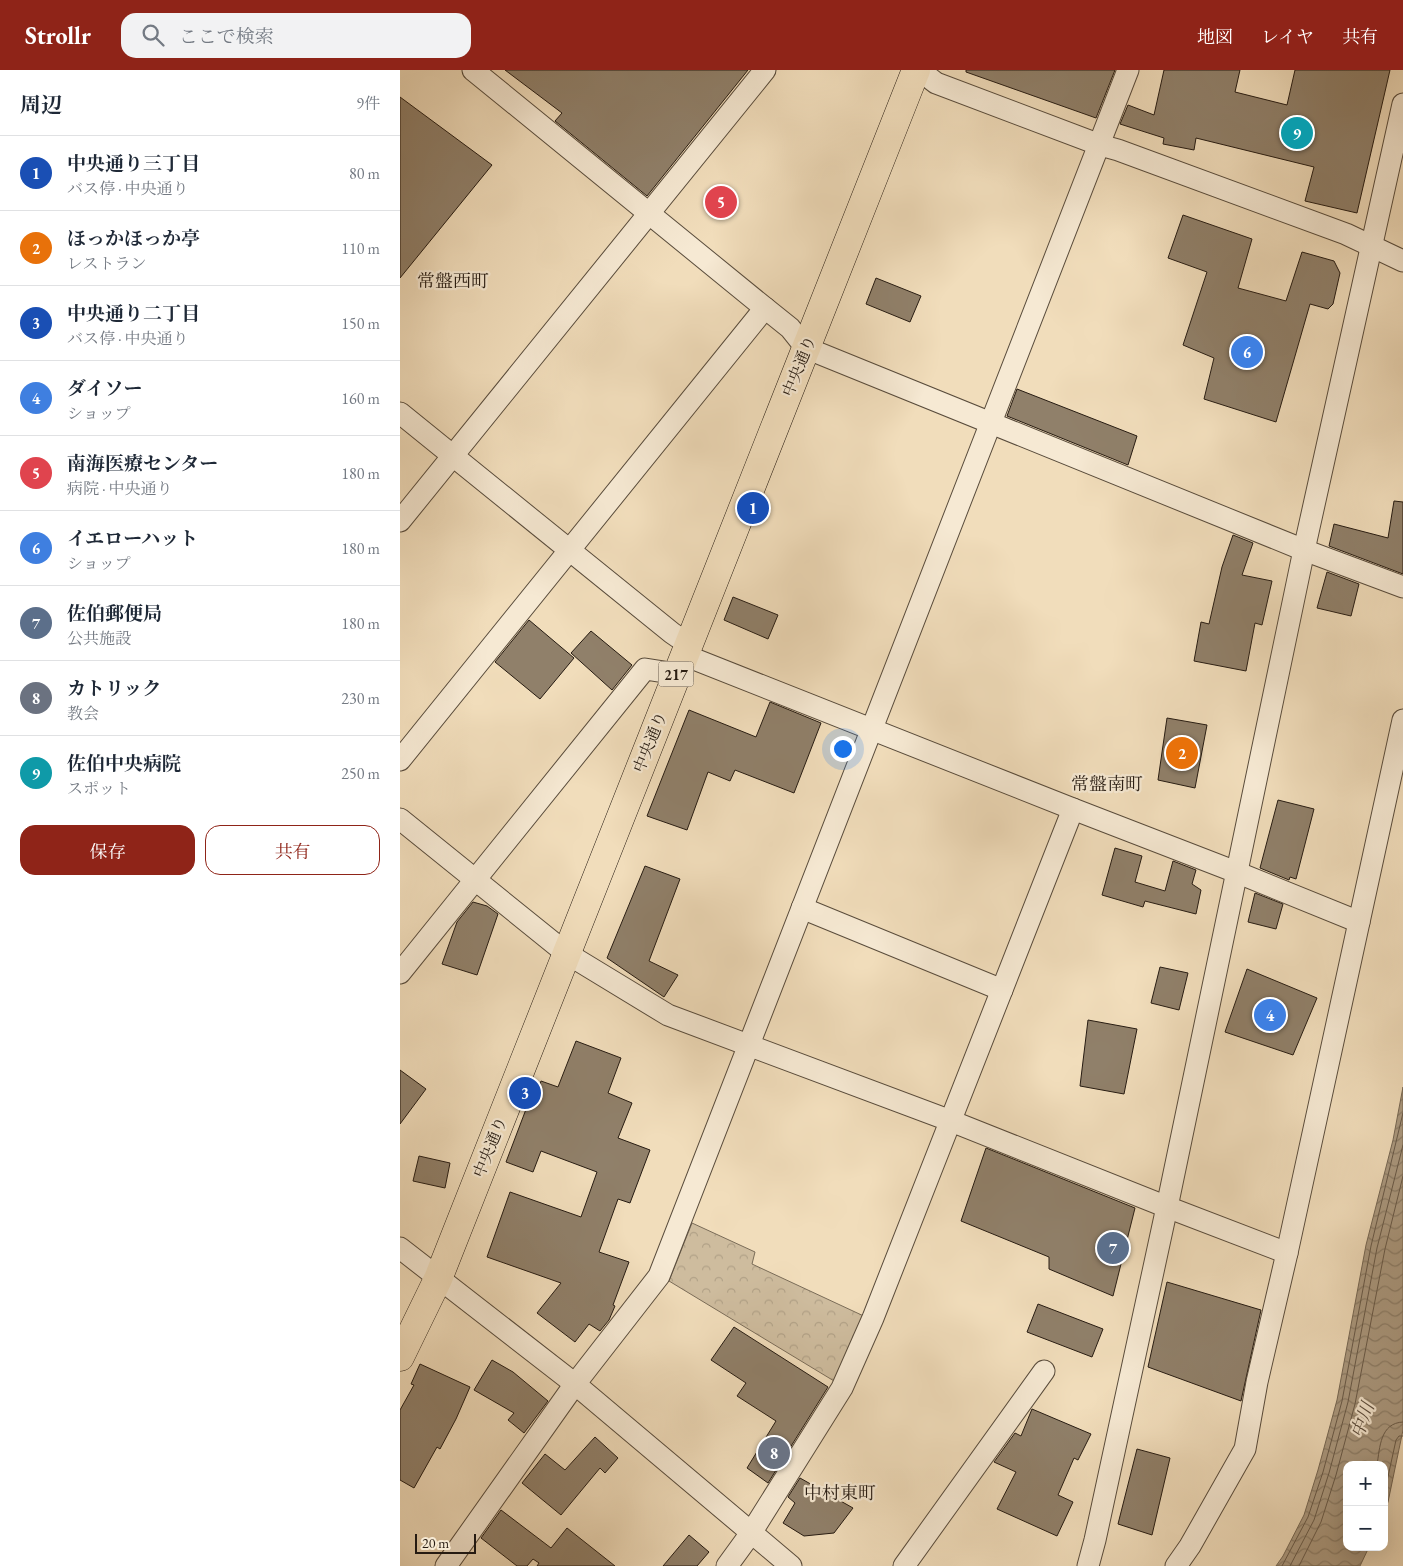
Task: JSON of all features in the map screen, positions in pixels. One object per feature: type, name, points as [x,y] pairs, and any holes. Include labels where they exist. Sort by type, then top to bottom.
[{"type":"highway","name":"中央通り","points":[[400,1356],[438,1279],[917,70]]},
{"type":"street","points":[[473,70],[790,328],[806,348],[1304,550],[1403,587]]},
{"type":"street","points":[[400,521],[764,70]]},
{"type":"street","points":[[917,70],[936,84],[1328,228],[1373,246],[1403,261]]},
{"type":"street","points":[[446,1566],[575,1384],[659,1276],[1128,70]]},
{"type":"street","points":[[1088,1566],[1167,1207],[1304,550],[1403,104]]},
{"type":"street","points":[[400,760],[765,308]]},
{"type":"street","points":[[400,413],[672,633],[683,657]]},
{"type":"street","points":[[400,974],[645,669],[683,657],[872,729],[1359,922]]},
{"type":"street","points":[[1176,1566],[1190,1546],[1244,1448],[1403,720]]},
{"type":"street","points":[[727,1566],[751,1532],[842,1388],[873,1318],[1073,809]]},
{"type":"street","points":[[400,819],[566,953],[668,1015],[750,1044],[951,1121],[1287,1253]]},
{"type":"street","points":[[802,908],[1002,990]]},
{"type":"street","points":[[400,1248],[575,1384],[791,1566]]},
{"type":"street","points":[[904,1566],[1044,1371]]},
{"type":"green space","points":[[692,1223],[755,1252],[752,1264],[868,1318],[839,1384],[669,1281]]},
{"type":"water","name":"中川","points":[[1403,1087],[1403,1430],[1388,1502],[1388,1461],[1343,1461],[1343,1551],[1367,1551],[1360,1566],[1276,1566],[1304,1515],[1318,1470],[1337,1400],[1366,1245],[1393,1140]]},
{"type":"building","points":[[505,70],[748,70],[647,196],[555,121],[562,113]]},
{"type":"building","points":[[966,70],[1115,70],[1096,118],[966,72]]},
{"type":"building","points":[[1164,70],[1240,70],[1235,92],[1287,105],[1295,70],[1390,70],[1357,213],[1305,201],[1314,167],[1196,138],[1194,150],[1163,144],[1164,138],[1120,124],[1128,105],[1154,115]]},
{"type":"building","points":[[400,97],[492,165],[400,278]]},
{"type":"building","points":[[1183,215],[1252,239],[1238,288],[1286,301],[1302,252],[1334,261],[1340,273],[1333,304],[1328,309],[1310,304],[1276,422],[1204,399],[1214,358],[1183,345],[1207,272],[1168,258]]},
{"type":"building","points":[[876,278],[921,296],[910,322],[866,304]]},
{"type":"building","points":[[1017,389],[1137,436],[1128,465],[1007,416]]},
{"type":"building","points":[[1394,501],[1403,502],[1403,574],[1329,546],[1334,524],[1388,538]]},
{"type":"building","points":[[1233,535],[1253,543],[1242,575],[1272,581],[1262,625],[1255,623],[1246,671],[1194,661],[1201,622],[1209,624],[1222,567]]},
{"type":"building","points":[[1327,572],[1359,584],[1351,616],[1317,608]]},
{"type":"building","points":[[733,597],[778,615],[768,639],[724,620]]},
{"type":"building","points":[[529,620],[574,658],[540,699],[495,662]]},
{"type":"building","points":[[591,631],[632,665],[612,690],[571,653]]},
{"type":"building","points":[[770,702],[821,723],[794,793],[735,770],[730,781],[708,772],[687,830],[647,816],[689,710],[756,737]]},
{"type":"building","points":[[1167,718],[1207,725],[1195,788],[1158,780]]},
{"type":"building","points":[[1278,800],[1314,809],[1296,879],[1290,877],[1289,880],[1260,868]]},
{"type":"building","points":[[1115,848],[1142,856],[1135,882],[1165,891],[1173,861],[1196,870],[1192,884],[1201,890],[1196,914],[1145,901],[1143,907],[1102,895]]},
{"type":"building","points":[[645,866],[680,879],[649,961],[678,975],[664,997],[607,958]]},
{"type":"building","points":[[1255,893],[1283,904],[1276,929],[1248,922]]},
{"type":"building","points":[[473,902],[487,906],[498,914],[477,975],[442,964],[457,922]]},
{"type":"building","points":[[1160,967],[1188,973],[1179,1010],[1151,1003]]},
{"type":"building","points":[[1247,969],[1317,998],[1293,1055],[1225,1032]]},
{"type":"building","points":[[1088,1020],[1137,1029],[1124,1094],[1080,1086]]},
{"type":"building","points":[[576,1041],[621,1058],[608,1093],[632,1103],[618,1138],[650,1150],[630,1203],[618,1199],[599,1252],[629,1262],[613,1305],[615,1306],[609,1320],[600,1331],[589,1324],[575,1342],[537,1313],[561,1283],[487,1257],[510,1192],[581,1217],[597,1172],[541,1151],[533,1172],[506,1162],[528,1104],[532,1105],[541,1081],[558,1087]]},
{"type":"building","points":[[400,1070],[426,1089],[400,1124]]},
{"type":"building","points":[[986,1148],[1135,1208],[1113,1296],[1049,1269],[1049,1257],[961,1221]]},
{"type":"building","points":[[419,1156],[450,1163],[445,1188],[413,1181]]},
{"type":"building","points":[[1167,1282],[1261,1310],[1241,1401],[1148,1367]]},
{"type":"building","points":[[1038,1304],[1103,1329],[1092,1357],[1027,1332]]},
{"type":"building","points":[[734,1327],[828,1387],[768,1483],[747,1468],[776,1421],[737,1396],[746,1383],[711,1360]]},
{"type":"building","points":[[492,1360],[513,1372],[548,1401],[524,1433],[508,1420],[514,1413],[474,1390]]},
{"type":"building","points":[[420,1364],[470,1387],[440,1449],[437,1447],[414,1488],[400,1480],[400,1410],[414,1385],[411,1384]]},
{"type":"building","points":[[1032,1409],[1091,1434],[1078,1460],[1074,1458],[1058,1495],[1073,1502],[1057,1536],[997,1509],[1016,1472],[994,1462],[1015,1433],[1021,1436]]},
{"type":"building","points":[[595,1437],[618,1458],[605,1473],[600,1468],[561,1515],[522,1483],[545,1454],[565,1470]]},
{"type":"building","points":[[1137,1449],[1170,1458],[1152,1535],[1118,1524]]},
{"type":"building","points":[[800,1478],[853,1508],[834,1533],[804,1536],[783,1523],[795,1503],[788,1497]]},
{"type":"building","points":[[501,1510],[551,1548],[567,1528],[615,1566],[537,1566],[539,1563],[533,1559],[527,1566],[517,1566],[481,1538]]},
{"type":"building","points":[[689,1535],[709,1552],[697,1566],[663,1566]]},
{"type":"place","name":"佐伯中央病院","points":[[1297,133]]},
{"type":"place","name":"南海医療センター","points":[[721,202]]},
{"type":"place","name":"イエローハット","points":[[1247,352]]},
{"type":"place","name":"中央通り三丁目","points":[[753,508]]},
{"type":"place","name":"ほっかほっか亭","points":[[1182,753]]},
{"type":"place","name":"ダイソー","points":[[1270,1015]]},
{"type":"place","name":"中央通り二丁目","points":[[525,1093]]},
{"type":"place","name":"佐伯郵便局","points":[[1113,1248]]},
{"type":"place","name":"カトリック","points":[[774,1453]]},
{"type":"district","name":"常盤西町","points":[[453,280]]},
{"type":"district","name":"常盤南町","points":[[1107,783]]},
{"type":"district","name":"中村東町","points":[[840,1492]]}]
